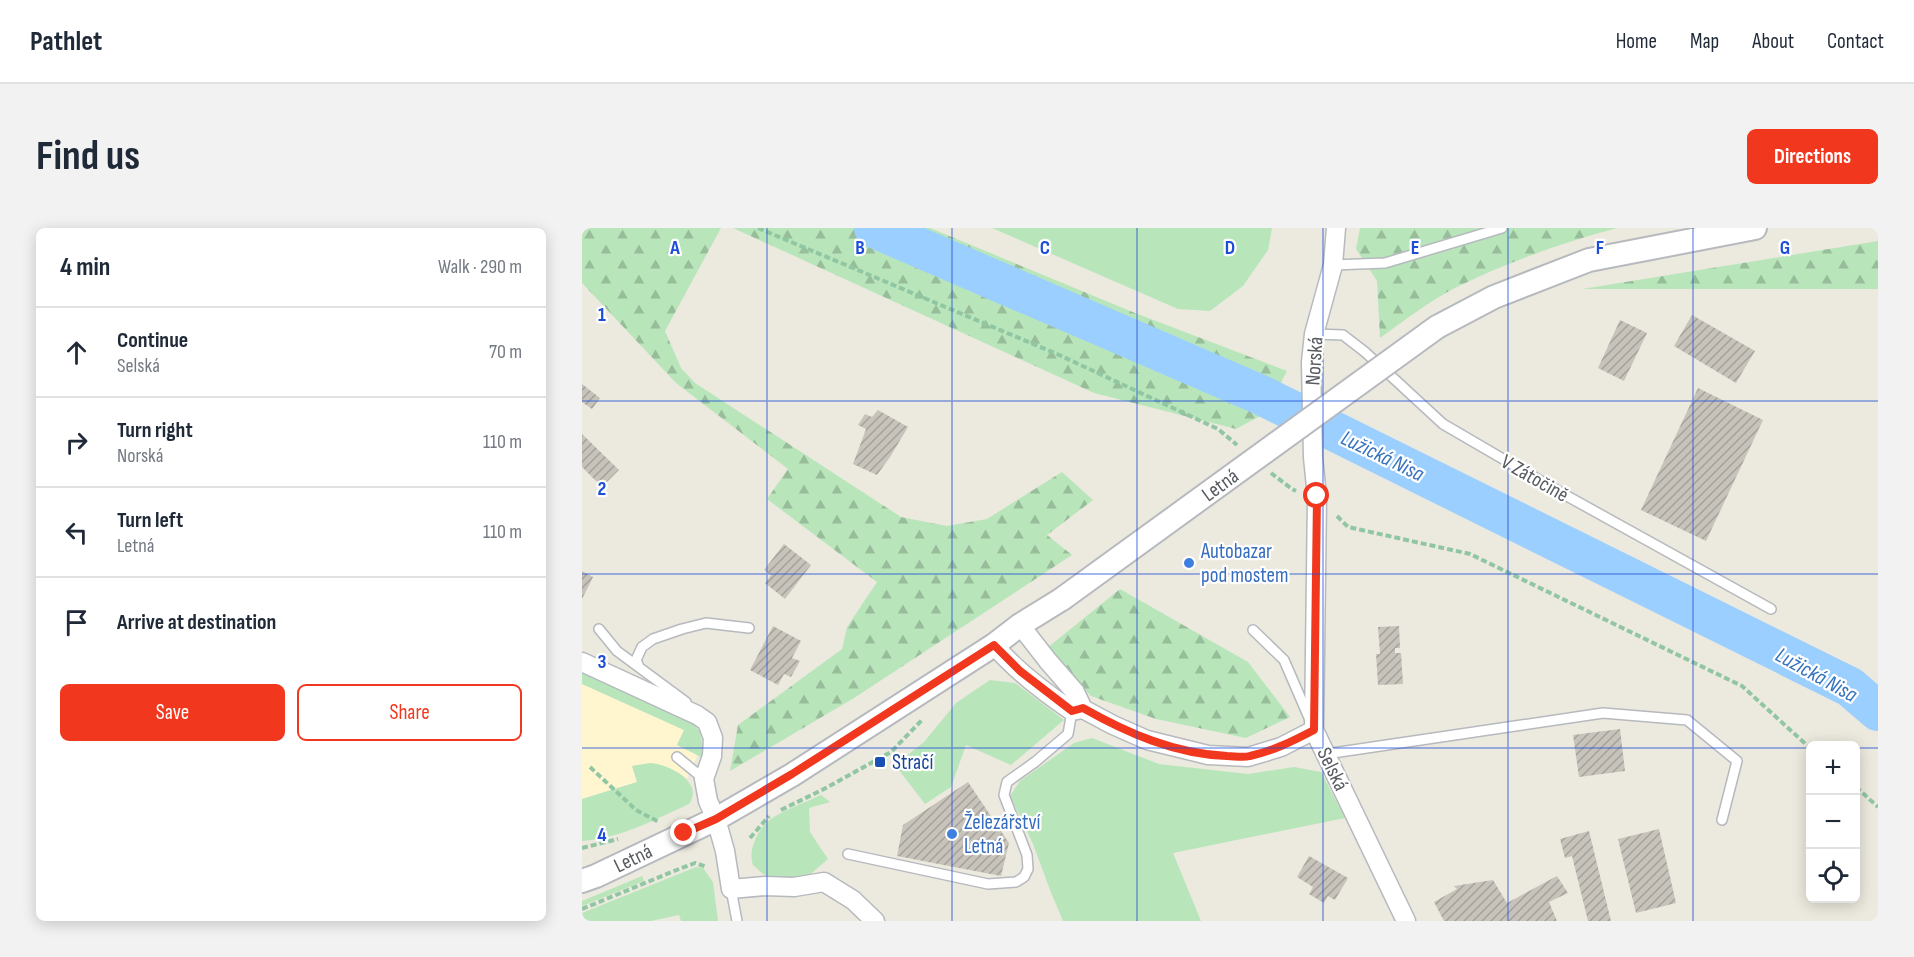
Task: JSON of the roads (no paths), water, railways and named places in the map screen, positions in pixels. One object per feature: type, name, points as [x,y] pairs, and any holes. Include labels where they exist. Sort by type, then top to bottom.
[{"type":"street","name":"Norská","points":[[1317,496],[1313,457],[1311,362],[1314,334],[1333,265],[1336,228]]},
{"type":"street","name":"Letná","points":[[582,880],[596,876],[716,819],[831,750],[994,645],[1020,625],[1062,599],[1437,327],[1494,297],[1589,260],[1724,230],[1755,228]]},
{"type":"street","name":"Selská","points":[[1317,496],[1314,730],[1406,921]]},
{"type":"street","points":[[1020,625],[1048,662],[1075,692],[1077,710]]},
{"type":"street","points":[[994,645],[1020,671],[1077,710],[1147,740],[1208,755],[1248,757],[1281,747],[1314,730]]},
{"type":"street","points":[[582,662],[697,715],[707,722],[712,738],[712,756],[704,779],[708,801],[725,851],[731,889],[765,886],[794,887],[824,882],[853,900],[875,921]]},
{"type":"lane","points":[[1333,265],[1384,263],[1502,228]]},
{"type":"lane","name":"V Zátočině","points":[[1314,334],[1343,335],[1365,352],[1443,424],[1568,497],[1771,609]]},
{"type":"lane","points":[[639,667],[636,660],[642,647],[652,639],[706,624],[749,628]]},
{"type":"lane","points":[[599,629],[617,651],[686,702],[697,715]]},
{"type":"lane","points":[[1253,630],[1284,660],[1314,730]]},
{"type":"lane","points":[[848,854],[988,884],[1016,882],[1024,877],[1028,869],[1027,855],[1004,795],[1007,782],[1068,734],[1077,710]]},
{"type":"lane","points":[[1326,754],[1604,713],[1687,720],[1737,761],[1722,820]]},
{"type":"lane","points":[[677,757],[704,779]]},
{"type":"lane","points":[[731,889],[737,921]]},
{"type":"waterway","name":"Lužická Nisa","points":[[874,228],[1261,395],[1850,687],[1878,711]]},
{"type":"place","name":"Autobazar pod mostem","points":[[1189,563]]},
{"type":"place","name":"Stračí","points":[[880,762]]},
{"type":"place","name":"Železářství Letná","points":[[952,834]]}]
